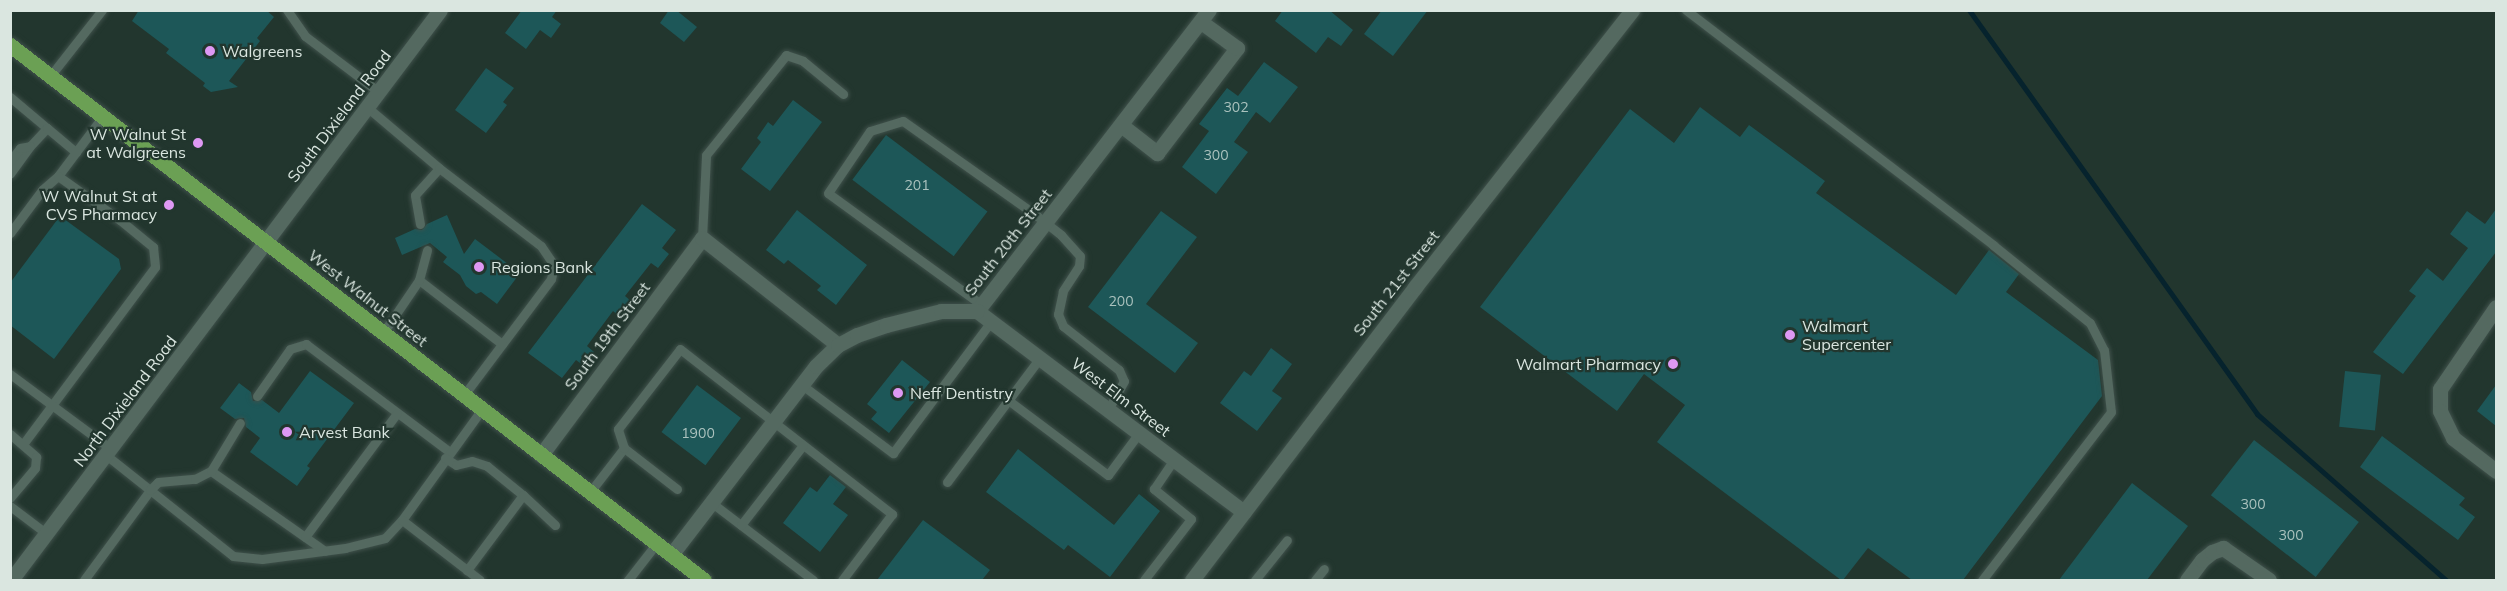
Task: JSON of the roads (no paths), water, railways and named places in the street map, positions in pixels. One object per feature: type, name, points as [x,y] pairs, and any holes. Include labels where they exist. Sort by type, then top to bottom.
[{"type":"main road","name":"West Walnut Street","points":[[10,45],[704,580]]},
{"type":"street","name":"South Dixieland Road","points":[[267,243],[440,10]]},
{"type":"street","name":"South 21st Street","points":[[1192,580],[1415,288],[1632,10]]},
{"type":"street","name":"South 20th Street","points":[[671,555],[816,366],[838,345],[857,334],[886,325],[941,311],[979,308],[1205,16]]},
{"type":"street","points":[[1121,126],[1157,153],[1237,48],[1205,16]]},
{"type":"street","points":[[702,238],[838,345]]},
{"type":"street","name":"South 19th Street","points":[[541,454],[702,238]]},
{"type":"street","name":"North Dixieland Road","points":[[11,580],[267,243]]},
{"type":"street","name":"West Elm Street","points":[[979,308],[990,323],[1244,512]]},
{"type":"street","points":[[2496,308],[2440,389],[2440,411],[2453,438],[2496,471]]},
{"type":"street","points":[[2187,580],[2202,560],[2212,552],[2223,548],[2269,580]]},
{"type":"lane","points":[[51,75],[102,10]]},
{"type":"lane","points":[[286,10],[306,36],[379,92]]},
{"type":"lane","points":[[1686,10],[1993,245],[2090,323],[2104,350],[2111,412],[1982,580]]},
{"type":"lane","points":[[702,238],[706,155],[786,55],[803,61],[843,94]]},
{"type":"lane","points":[[10,97],[76,152]]},
{"type":"lane","points":[[368,108],[439,168],[541,246],[554,265],[552,279],[464,395]]},
{"type":"lane","points":[[10,233],[42,190],[58,176],[103,116]]},
{"type":"lane","points":[[979,308],[828,193],[870,131],[903,121],[1045,223],[1080,256],[1078,267],[1064,291],[1058,314],[1063,326],[1119,370],[1124,381],[1108,410]]},
{"type":"lane","points":[[10,174],[30,146],[47,128]]},
{"type":"lane","points":[[10,161],[20,148],[30,146]]},
{"type":"lane","points":[[420,224],[416,195],[439,168]]},
{"type":"lane","points":[[23,444],[155,267],[153,247],[120,220],[58,176]]},
{"type":"lane","points":[[383,333],[419,280],[427,250]]},
{"type":"lane","points":[[419,280],[502,344]]},
{"type":"lane","points":[[802,385],[893,453],[990,323]]},
{"type":"lane","points":[[257,396],[290,349],[306,344],[397,413],[448,455],[456,465],[472,461],[488,466],[555,525]]},
{"type":"lane","points":[[677,489],[624,448],[618,429],[680,350],[892,514],[842,580]]},
{"type":"lane","points":[[947,482],[1039,359]]},
{"type":"lane","points":[[10,374],[53,406],[150,490],[233,556],[262,559],[325,551],[385,538],[402,520],[482,409]]},
{"type":"lane","points":[[1008,400],[1108,476],[1139,433]]},
{"type":"lane","points":[[305,537],[397,413]]},
{"type":"lane","points":[[84,580],[150,490],[159,482],[195,479],[211,471],[240,423]]},
{"type":"lane","points":[[10,434],[36,457],[34,468],[10,498]]},
{"type":"lane","points":[[741,525],[803,445]]},
{"type":"lane","points":[[590,492],[624,448]]},
{"type":"lane","points":[[1144,580],[1191,519],[1154,489],[1174,459]]},
{"type":"lane","points":[[211,471],[325,551]]},
{"type":"lane","points":[[467,570],[523,495]]},
{"type":"lane","points":[[712,503],[813,580]]},
{"type":"lane","points":[[10,506],[47,534]]},
{"type":"lane","points":[[402,520],[480,580]]},
{"type":"lane","points":[[1255,580],[1287,540]]},
{"type":"lane","points":[[628,580],[657,544]]},
{"type":"lane","points":[[1315,580],[1324,569]]},
{"type":"waterway","points":[[1969,10],[2257,414],[2446,580]]},
{"type":"place","name":"Walgreens","points":[[210,51]]},
{"type":"place","name":"W Walnut St at Walgreens","points":[[198,143]]},
{"type":"place","name":"W Walnut St at CVS Pharmacy","points":[[169,205]]},
{"type":"place","name":"Regions Bank","points":[[479,267]]},
{"type":"place","name":"Walmart Supercenter","points":[[1790,335]]},
{"type":"place","name":"Walmart Pharmacy","points":[[1673,364]]},
{"type":"place","name":"Neff Dentistry","points":[[898,393]]},
{"type":"place","name":"Arvest Bank","points":[[287,432]]}]
